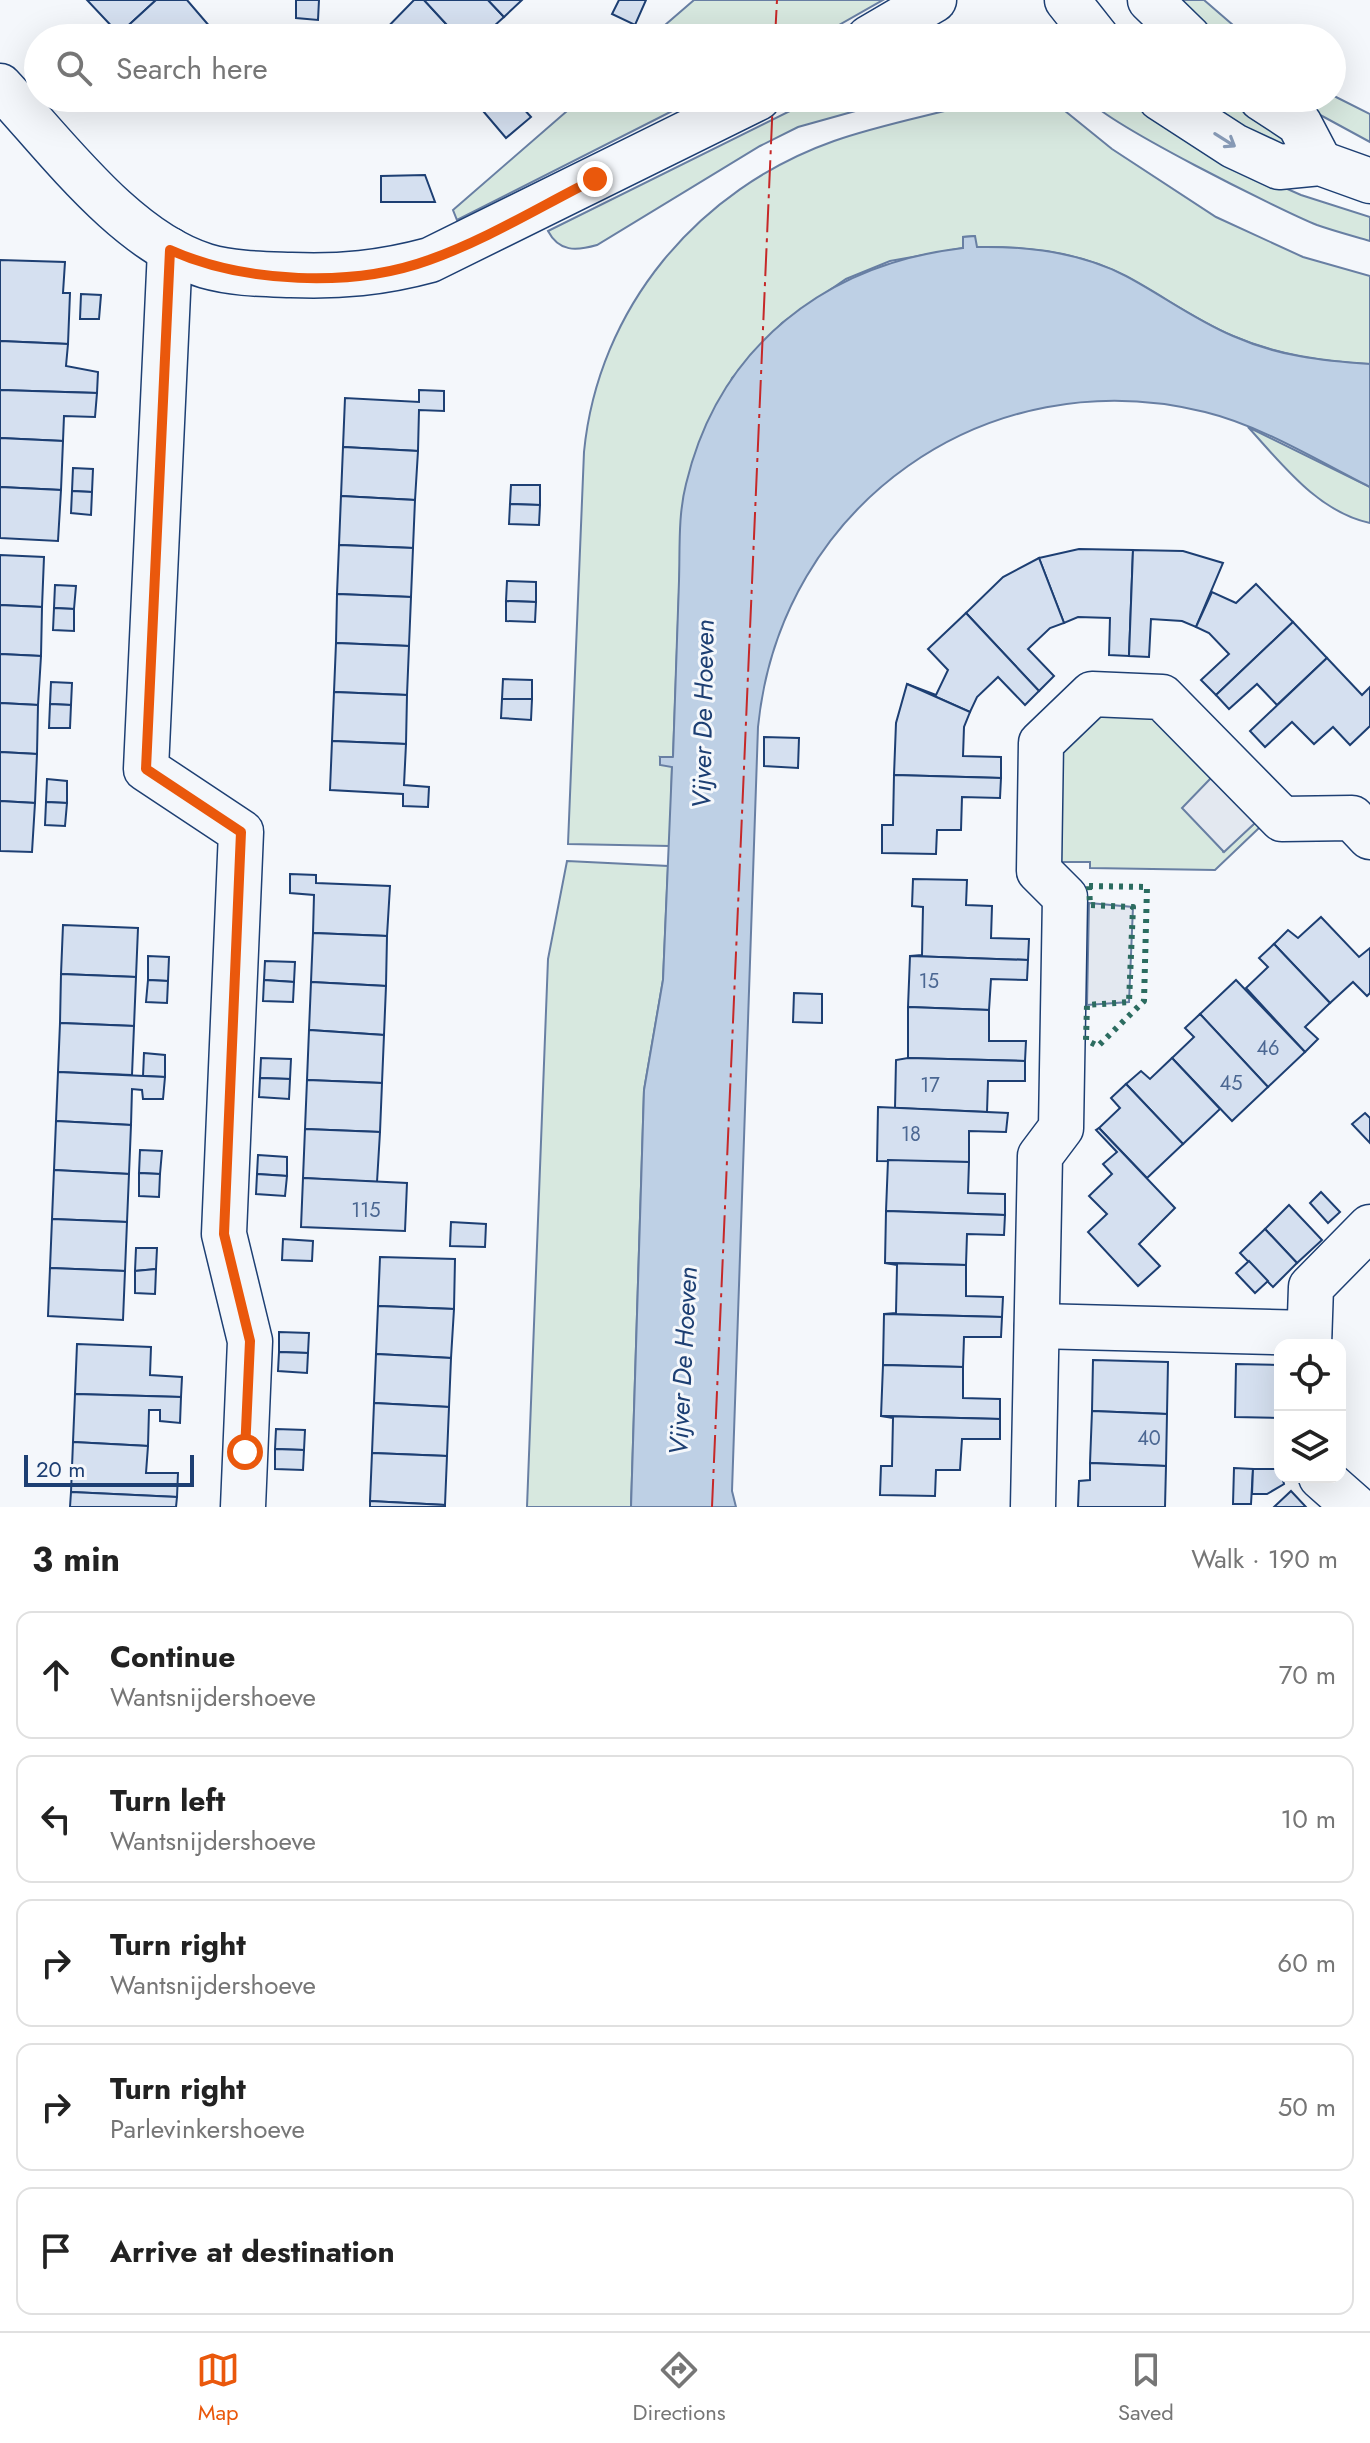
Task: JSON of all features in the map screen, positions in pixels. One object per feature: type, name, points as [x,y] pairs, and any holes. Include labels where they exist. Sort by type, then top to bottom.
[{"type":"street","points":[[893,24],[934,0]]},
{"type":"street","points":[[1067,0],[1086,24]]},
{"type":"street","points":[[1150,0],[1175,24]]},
{"type":"street","points":[[0,86],[24,112]]},
{"type":"street","points":[[24,112],[119,213],[170,250],[204,265],[242,273],[341,277],[386,272],[430,260],[730,112]]},
{"type":"street","points":[[1182,112],[1234,146],[1279,167],[1320,163],[1370,181]]},
{"type":"street","points":[[1282,112],[1299,123],[1320,163]]},
{"type":"street","points":[[170,250],[146,769],[241,832],[224,1234],[250,1341],[243,1507]]},
{"type":"street","points":[[1033,1507],[1040,1156],[1061,1128],[1065,897],[1039,871],[1041,743],[1092,694],[1162,697],[1282,819],[1352,818],[1370,837]]},
{"type":"street","points":[[1037,1326],[1309,1339],[1311,1287],[1370,1227]]},
{"type":"street","points":[[1328,1483],[1355,1507]]},
{"type":"shaded area","points":[[694,0],[883,0],[841,24],[666,24]]},
{"type":"shaded area","points":[[1175,0],[1204,0],[1232,24],[1198,24]]},
{"type":"shaded area","points":[[1346,102],[1370,114],[1370,142],[1315,112],[1346,112]]},
{"type":"shaded area","points":[[566,112],[670,112],[457,220],[453,210]]},
{"type":"shaded area","points":[[788,112],[852,112],[798,127],[760,146],[597,245],[569,248],[557,243],[548,231]]},
{"type":"shaded area","points":[[940,112],[1066,112],[1112,149],[1216,217],[1303,257],[1370,276],[1370,364],[1317,359],[1250,343],[1219,330],[1138,283],[1090,261],[1053,252],[976,247],[974,236],[963,237],[963,248],[890,261],[846,279],[782,323],[732,378],[682,510],[673,758],[661,757],[672,766],[670,846],[568,844],[584,452],[593,399],[610,349],[633,303],[663,260],[699,223],[740,190],[785,162],[853,135]]},
{"type":"shaded area","points":[[1103,112],[1155,112],[1244,170],[1301,195],[1370,217],[1370,241],[1317,225],[1269,203]]},
{"type":"shaded area","points":[[1215,112],[1254,112],[1303,157]]},
{"type":"shaded area","points":[[1248,427],[1370,487],[1370,523],[1334,509],[1318,498],[1288,471]]},
{"type":"shaded area","points":[[1101,714],[1154,716],[1210,775],[1223,851],[1255,823],[1260,827],[1215,870],[1090,868],[1090,862],[1058,862],[1061,752]]},
{"type":"shaded area","points":[[1211,778],[1255,823],[1224,852],[1182,808]]},
{"type":"shaded area","points":[[567,861],[668,866],[663,980],[644,1090],[631,1507],[527,1507],[548,959]]},
{"type":"shaded area","points":[[1089,903],[1133,907],[1129,1002],[1087,1005]]},
{"type":"water","name":"Vijver De Hoeven","points":[[975,236],[977,247],[1053,252],[1108,268],[1219,330],[1250,343],[1317,359],[1370,364],[1370,487],[1269,435],[1205,412],[1124,401],[1046,407],[974,429],[908,466],[852,516],[806,577],[775,648],[758,727],[732,1491],[736,1507],[631,1507],[644,1090],[663,980],[672,767],[660,765],[660,757],[673,757],[680,532],[686,484],[702,435],[724,391],[752,353],[786,320],[824,293],[867,272],[913,257],[963,248],[963,237]]},
{"type":"building","points":[[87,0],[156,0],[130,24],[110,24]]},
{"type":"building","points":[[156,0],[187,0],[208,24],[130,24]]},
{"type":"building","points":[[296,0],[319,0],[318,20],[296,18]]},
{"type":"building","points":[[414,0],[424,0],[446,24],[391,24]]},
{"type":"building","points":[[424,0],[488,0],[504,17],[496,24],[446,24]]},
{"type":"building","points":[[488,0],[522,0],[504,17]]},
{"type":"building","points":[[619,0],[646,0],[635,24],[612,14]]},
{"type":"building","points":[[484,112],[527,112],[531,117],[506,138]]},
{"type":"building","points":[[425,175],[435,202],[381,202],[381,176]]},
{"type":"building","points":[[0,260],[65,262],[63,293],[70,293],[68,344],[0,341]]},
{"type":"building","points":[[81,294],[101,295],[99,319],[80,319]]},
{"type":"building","points":[[0,341],[68,344],[66,366],[98,372],[97,393],[0,390]]},
{"type":"building","points":[[0,390],[97,393],[95,417],[64,416],[63,441],[0,438]]},
{"type":"building","points":[[419,390],[444,391],[444,411],[419,410],[418,451],[343,447],[345,398],[419,402]]},
{"type":"building","points":[[0,438],[63,441],[61,490],[0,487]]},
{"type":"building","points":[[343,447],[418,451],[415,500],[341,496]]},
{"type":"building","points":[[73,468],[93,469],[92,492],[72,491]]},
{"type":"building","points":[[511,485],[540,485],[540,505],[510,504]]},
{"type":"building","points":[[0,487],[61,490],[58,541],[0,538]]},
{"type":"building","points":[[72,491],[92,492],[91,515],[71,513]]},
{"type":"building","points":[[341,496],[415,500],[413,548],[339,545]]},
{"type":"building","points":[[510,504],[540,505],[539,525],[509,524]]},
{"type":"building","points":[[339,545],[413,548],[411,597],[337,594]]},
{"type":"building","points":[[1079,549],[1133,550],[1129,656],[1109,655],[1110,618],[1078,617],[1064,623],[1039,558]]},
{"type":"building","points":[[1133,550],[1183,551],[1223,563],[1196,627],[1182,621],[1151,619],[1149,657],[1129,656]]},
{"type":"building","points":[[0,555],[44,557],[42,607],[0,605]]},
{"type":"building","points":[[1039,558],[1064,623],[1050,628],[1028,649],[1054,676],[1039,691],[966,613],[1003,577]]},
{"type":"building","points":[[507,581],[536,582],[536,602],[506,601]]},
{"type":"building","points":[[1256,584],[1293,622],[1216,695],[1201,680],[1229,654],[1209,633],[1196,627],[1212,592],[1236,603]]},
{"type":"building","points":[[55,585],[76,586],[74,609],[54,608]]},
{"type":"building","points":[[337,594],[411,597],[409,646],[336,643]]},
{"type":"building","points":[[506,601],[536,602],[535,622],[506,621]]},
{"type":"building","points":[[0,605],[42,607],[41,656],[0,654]]},
{"type":"building","points":[[54,608],[74,609],[74,631],[53,630]]},
{"type":"building","points":[[966,613],[1039,691],[1025,705],[998,677],[977,697],[970,712],[907,684],[936,695],[948,670],[928,649]]},
{"type":"building","points":[[1293,622],[1327,658],[1277,705],[1257,684],[1229,709],[1216,695]]},
{"type":"building","points":[[336,643],[409,646],[407,695],[334,692]]},
{"type":"building","points":[[0,654],[41,656],[38,705],[0,703]]},
{"type":"building","points":[[1327,658],[1362,695],[1370,687],[1370,726],[1350,745],[1333,727],[1314,744],[1292,722],[1265,747],[1250,731]]},
{"type":"building","points":[[503,679],[532,680],[532,699],[502,699]]},
{"type":"building","points":[[51,682],[72,683],[71,705],[50,704]]},
{"type":"building","points":[[907,684],[970,712],[964,727],[963,756],[1001,757],[1001,778],[894,775],[896,723]]},
{"type":"building","points":[[334,692],[407,695],[406,744],[332,741]]},
{"type":"building","points":[[502,699],[532,699],[531,720],[501,718]]},
{"type":"building","points":[[0,703],[38,705],[37,754],[0,752]]},
{"type":"building","points":[[50,704],[71,705],[70,728],[49,728]]},
{"type":"building","points":[[764,737],[799,738],[798,768],[764,766]]},
{"type":"building","points":[[332,741],[406,744],[404,785],[429,787],[428,807],[403,806],[403,794],[330,790]]},
{"type":"building","points":[[0,752],[37,754],[35,803],[0,801]]},
{"type":"building","points":[[894,775],[1001,778],[1000,798],[962,797],[961,830],[937,830],[936,854],[882,853],[882,825],[893,825]]},
{"type":"building","points":[[47,779],[67,781],[67,803],[46,802]]},
{"type":"building","points":[[0,801],[35,803],[32,852],[0,851]]},
{"type":"building","points":[[46,802],[67,803],[65,826],[45,825]]},
{"type":"building","points":[[290,874],[316,875],[316,883],[390,886],[387,936],[313,933],[314,895],[290,893]]},
{"type":"building","points":[[913,879],[967,880],[966,905],[992,906],[991,938],[1029,939],[1028,960],[910,956],[922,955],[923,907],[912,906]]},
{"type":"building","points":[[1321,917],[1359,957],[1370,948],[1370,993],[1367,996],[1353,982],[1330,1003],[1274,944],[1288,930],[1298,938]]},
{"type":"building","points":[[63,925],[138,928],[136,977],[61,974]]},
{"type":"building","points":[[313,933],[387,936],[386,986],[311,982]]},
{"type":"building","points":[[1274,944],[1330,1003],[1305,1027],[1318,1039],[1305,1052],[1246,988],[1268,967],[1259,958]]},
{"type":"building","points":[[148,956],[169,957],[168,981],[148,980]]},
{"type":"building","points":[[910,956],[1028,960],[1027,980],[991,979],[989,1010],[908,1007]]},
{"type":"building","points":[[265,961],[295,962],[294,982],[264,980]]},
{"type":"building","points":[[61,974],[136,977],[134,1026],[60,1023]]},
{"type":"building","points":[[148,980],[168,981],[167,1003],[146,1002]]},
{"type":"building","points":[[264,980],[294,982],[293,1002],[263,1001]]},
{"type":"building","points":[[1236,980],[1305,1052],[1268,1087],[1200,1014]]},
{"type":"building","points":[[311,982],[386,986],[384,1035],[309,1030]]},
{"type":"building","points":[[794,993],[822,994],[822,1023],[793,1022]]},
{"type":"building","points":[[908,1007],[989,1010],[989,1041],[1026,1041],[1025,1061],[908,1058]]},
{"type":"building","points":[[1200,1014],[1268,1087],[1232,1121],[1172,1058],[1194,1037],[1185,1028]]},
{"type":"building","points":[[60,1023],[134,1026],[132,1075],[58,1072]]},
{"type":"building","points":[[309,1030],[384,1035],[382,1083],[307,1080]]},
{"type":"building","points":[[144,1053],[165,1055],[165,1077],[143,1076]]},
{"type":"building","points":[[261,1058],[291,1059],[290,1079],[260,1078]]},
{"type":"building","points":[[1172,1058],[1220,1109],[1183,1144],[1126,1084],[1141,1071],[1150,1079]]},
{"type":"building","points":[[896,1060],[1025,1061],[1025,1081],[988,1081],[987,1112],[895,1108]]},
{"type":"building","points":[[58,1072],[165,1077],[163,1099],[143,1099],[142,1090],[132,1089],[131,1125],[56,1121]]},
{"type":"building","points":[[260,1078],[290,1079],[289,1099],[259,1097]]},
{"type":"building","points":[[307,1080],[382,1083],[380,1132],[305,1129]]},
{"type":"building","points":[[1126,1084],[1183,1144],[1147,1178],[1099,1128],[1120,1108],[1111,1098]]},
{"type":"building","points":[[878,1107],[1008,1113],[1006,1132],[969,1131],[969,1162],[877,1161]]},
{"type":"building","points":[[1365,1113],[1370,1118],[1370,1143],[1352,1124]]},
{"type":"building","points":[[56,1121],[131,1125],[129,1174],[54,1170]]},
{"type":"building","points":[[1099,1128],[1175,1208],[1139,1244],[1160,1266],[1138,1286],[1088,1232],[1107,1214],[1089,1196],[1112,1174],[1103,1164],[1117,1152],[1096,1130]]},
{"type":"building","points":[[305,1129],[380,1132],[377,1182],[303,1178]]},
{"type":"building","points":[[140,1150],[162,1151],[160,1174],[139,1173]]},
{"type":"building","points":[[258,1155],[287,1157],[287,1176],[257,1174]]},
{"type":"building","points":[[888,1160],[969,1162],[968,1193],[1005,1194],[1005,1215],[886,1211]]},
{"type":"building","points":[[54,1170],[129,1174],[127,1222],[52,1219]]},
{"type":"building","points":[[139,1173],[160,1174],[159,1197],[139,1196]]},
{"type":"building","points":[[257,1174],[287,1176],[285,1196],[256,1194]]},
{"type":"building","points":[[303,1178],[407,1183],[405,1231],[301,1227]]},
{"type":"building","points":[[1321,1192],[1340,1212],[1328,1223],[1310,1203]]},
{"type":"building","points":[[1289,1205],[1322,1240],[1297,1263],[1265,1229]]},
{"type":"building","points":[[886,1211],[1005,1215],[1004,1235],[967,1234],[966,1265],[885,1263]]},
{"type":"building","points":[[52,1219],[127,1222],[125,1271],[50,1268]]},
{"type":"building","points":[[451,1222],[486,1224],[485,1247],[450,1246]]},
{"type":"building","points":[[1265,1229],[1297,1263],[1273,1287],[1240,1253]]},
{"type":"building","points":[[283,1239],[313,1241],[312,1261],[282,1260]]},
{"type":"building","points":[[136,1248],[157,1248],[156,1269],[135,1271]]},
{"type":"building","points":[[380,1257],[455,1259],[454,1309],[378,1306]]},
{"type":"building","points":[[1249,1261],[1268,1281],[1255,1293],[1236,1273]]},
{"type":"building","points":[[885,1263],[966,1265],[966,1296],[1003,1297],[1002,1317],[884,1314],[896,1313],[897,1265]]},
{"type":"building","points":[[50,1268],[125,1271],[123,1320],[48,1316]]},
{"type":"building","points":[[156,1269],[155,1294],[135,1293],[135,1271]]},
{"type":"building","points":[[378,1306],[454,1309],[451,1358],[376,1354]]},
{"type":"building","points":[[884,1314],[1002,1317],[1001,1337],[964,1337],[963,1367],[883,1365]]},
{"type":"building","points":[[279,1332],[309,1333],[308,1353],[279,1352]]},
{"type":"building","points":[[77,1344],[151,1347],[150,1375],[182,1377],[181,1397],[75,1394]]},
{"type":"building","points":[[279,1352],[308,1353],[307,1373],[278,1371]]},
{"type":"building","points":[[376,1354],[451,1358],[449,1407],[374,1403]]},
{"type":"building","points":[[1093,1360],[1168,1362],[1167,1414],[1092,1411]]},
{"type":"building","points":[[1236,1364],[1274,1365],[1274,1418],[1235,1417]]},
{"type":"building","points":[[883,1365],[963,1367],[963,1398],[1000,1399],[1000,1419],[881,1416]]},
{"type":"building","points":[[75,1394],[181,1397],[180,1423],[160,1421],[160,1410],[149,1410],[148,1446],[73,1442]]},
{"type":"building","points":[[374,1403],[449,1407],[447,1456],[372,1453]]},
{"type":"building","points":[[1092,1411],[1167,1414],[1166,1466],[1090,1463]]},
{"type":"building","points":[[881,1416],[1000,1419],[1000,1439],[962,1439],[960,1470],[936,1470],[935,1496],[880,1495],[881,1466],[892,1466],[893,1418]]},
{"type":"building","points":[[276,1429],[305,1430],[304,1450],[275,1449]]},
{"type":"building","points":[[73,1442],[148,1446],[146,1473],[178,1473],[177,1497],[71,1492]]},
{"type":"building","points":[[275,1449],[304,1450],[303,1470],[275,1469]]},
{"type":"building","points":[[372,1453],[447,1456],[445,1505],[370,1501]]},
{"type":"building","points":[[1090,1463],[1166,1466],[1165,1507],[1078,1507],[1079,1481],[1090,1480]]},
{"type":"building","points":[[1234,1468],[1253,1469],[1251,1504],[1233,1504]]},
{"type":"building","points":[[1253,1469],[1274,1469],[1274,1483],[1284,1483],[1267,1494],[1252,1494]]},
{"type":"building","points":[[1291,1491],[1306,1507],[1274,1507]]},
{"type":"building","points":[[71,1492],[177,1497],[176,1507],[70,1507]]},
{"type":"building","points":[[370,1501],[445,1505],[445,1507],[370,1507]]},
{"type":"hedge","points":[[1089,886],[1147,887],[1144,1001],[1098,1046],[1086,1040],[1087,1005],[1129,1002],[1133,907],[1090,905],[1089,886]]},
{"type":"power","points":[[776,24],[777,0]]},
{"type":"power","points":[[712,1507],[772,112]]},
{"type":"route","points":[[245,1452],[250,1341],[224,1234],[241,832],[146,769],[170,250],[204,265],[242,273],[341,277],[386,272],[430,260],[595,179]]}]
